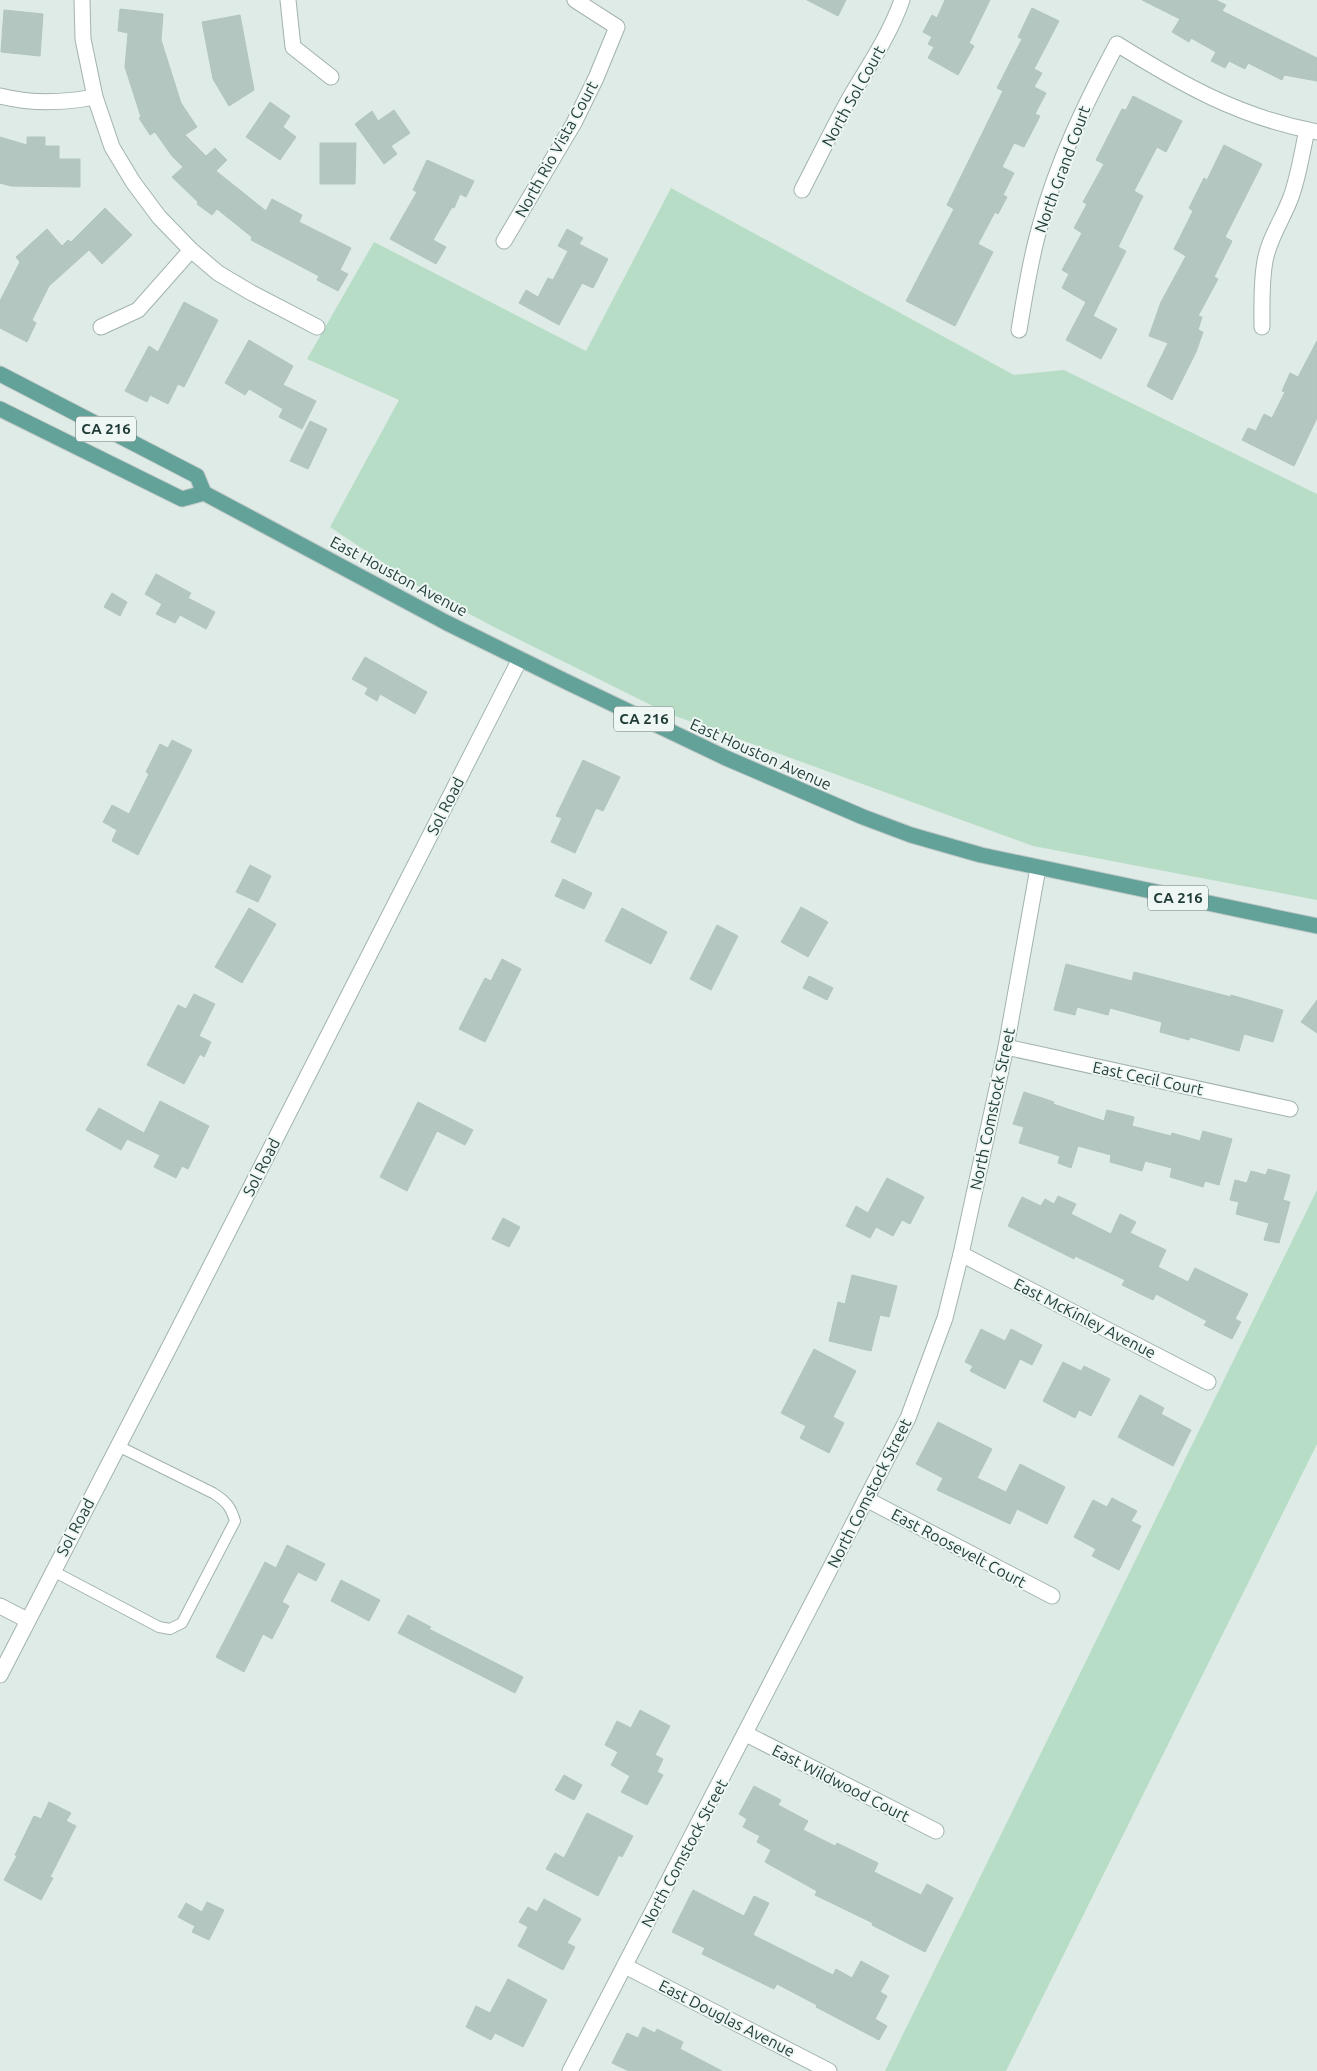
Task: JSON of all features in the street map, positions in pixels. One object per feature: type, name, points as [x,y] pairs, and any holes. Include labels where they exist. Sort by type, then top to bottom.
[{"type":"main road","name":"East Houston Avenue","points":[[0,374],[197,476],[204,492],[448,623],[669,732],[844,810],[940,844],[1038,868],[1317,926]]},
{"type":"main road","name":"CA 216","points":[[0,409],[182,499],[204,492]]},
{"type":"street","points":[[82,0],[83,39],[95,96],[112,147],[133,182],[159,217],[191,250],[218,273],[317,327]]},
{"type":"street","points":[[288,0],[293,47],[331,77]]},
{"type":"street","name":"North Rio Vista Court","points":[[504,241],[574,123],[596,78],[617,27],[575,0]]},
{"type":"street","name":"North Sol Court","points":[[802,190],[848,102],[874,61],[897,16],[902,0]]},
{"type":"street","name":"North Grand Court","points":[[1019,330],[1030,264],[1040,224],[1072,136],[1095,85],[1117,44],[1179,82],[1229,106],[1266,119],[1312,131]]},
{"type":"street","points":[[0,96],[41,103],[69,102],[95,96]]},
{"type":"street","points":[[1262,327],[1262,286],[1265,260],[1272,237],[1292,192],[1312,131]]},
{"type":"street","points":[[101,327],[138,310],[191,250]]},
{"type":"street","name":"Sol Road","points":[[0,1675],[520,659]]},
{"type":"street","name":"North Comstock Street","points":[[570,2071],[908,1418],[925,1376],[945,1318],[961,1254],[1006,1046],[1038,868]]},
{"type":"street","name":"East Cecil Court","points":[[1006,1046],[1290,1109]]},
{"type":"street","name":"East McKinley Avenue","points":[[961,1254],[1208,1382]]},
{"type":"street","name":"East Roosevelt Court","points":[[866,1500],[1052,1596]]},
{"type":"street","points":[[0,1606],[27,1620]]},
{"type":"street","name":"East Wildwood Court","points":[[746,1734],[936,1831]]},
{"type":"street","name":"East Douglas Avenue","points":[[625,1966],[829,2071]]},
{"type":"lane","points":[[53,1570],[160,1626],[170,1629],[182,1623],[234,1521],[232,1510],[226,1501],[213,1493],[118,1446]]},
{"type":"green space","points":[[671,188],[1014,375],[1064,370],[1317,494],[1317,900],[1033,846],[667,713],[424,590],[330,527],[399,400],[307,359],[374,242],[586,351]]},
{"type":"green space","points":[[1317,1190],[1317,1444],[1006,2071],[885,2071]]},
{"type":"building","points":[[807,0],[846,0],[838,16]]},
{"type":"building","points":[[945,0],[990,0],[969,43],[974,46],[958,75],[928,58],[934,47],[928,44],[932,37],[923,32],[932,15],[937,18]]},
{"type":"building","points":[[1142,0],[1216,0],[1226,5],[1222,11],[1317,58],[1317,81],[1284,75],[1282,80],[1248,63],[1245,69],[1229,61],[1225,68],[1211,61],[1216,52],[1191,38],[1189,42],[1172,32],[1180,19]]},
{"type":"building","points":[[1032,8],[1059,21],[1034,69],[1042,73],[1034,87],[1046,93],[1035,114],[1040,116],[1024,147],[1014,143],[1002,167],[1014,173],[1003,195],[1007,197],[998,214],[995,212],[978,244],[993,252],[955,326],[906,301],[954,209],[947,205],[1003,91],[997,88],[1022,39],[1018,37]]},
{"type":"building","points":[[120,9],[163,14],[161,40],[181,103],[197,127],[185,135],[206,156],[215,148],[227,160],[216,171],[266,211],[272,199],[302,215],[299,222],[351,248],[340,270],[348,274],[338,291],[317,280],[319,276],[251,240],[252,237],[217,209],[212,215],[197,204],[198,202],[172,177],[183,167],[172,156],[155,132],[150,135],[139,118],[141,117],[125,67],[128,33],[118,31]]},
{"type":"building","points":[[4,10],[43,14],[40,56],[1,52]]},
{"type":"building","points":[[240,15],[254,90],[229,106],[213,79],[202,22]]},
{"type":"building","points":[[1133,96],[1182,121],[1166,152],[1157,147],[1134,191],[1143,196],[1118,247],[1126,251],[1093,316],[1117,329],[1101,359],[1066,340],[1086,302],[1062,288],[1069,274],[1062,270],[1082,233],[1074,228],[1087,204],[1083,202],[1104,164],[1096,160],[1122,109],[1126,110]]},
{"type":"building","points":[[270,102],[290,116],[283,127],[296,137],[280,160],[246,137]]},
{"type":"building","points":[[394,110],[410,133],[391,146],[397,154],[384,164],[355,124],[372,111],[378,121]]},
{"type":"building","points":[[0,137],[27,145],[27,137],[45,137],[45,146],[59,146],[59,159],[80,159],[80,187],[11,186],[0,183]]},
{"type":"building","points":[[320,143],[356,143],[355,184],[320,184]]},
{"type":"building","points":[[1224,145],[1262,164],[1225,237],[1232,241],[1214,277],[1218,279],[1198,316],[1202,317],[1198,330],[1203,332],[1196,352],[1172,400],[1147,386],[1168,343],[1149,336],[1161,302],[1186,256],[1174,249],[1193,211],[1189,208],[1204,178],[1207,180]]},
{"type":"building","points":[[427,160],[474,181],[466,197],[460,194],[454,208],[452,207],[433,240],[446,247],[436,264],[390,239],[417,192],[413,190]]},
{"type":"building","points":[[105,208],[132,235],[102,264],[89,250],[49,286],[32,320],[36,323],[27,342],[0,328],[0,301],[20,262],[16,257],[47,229],[62,246],[68,240],[71,242]]},
{"type":"building","points":[[567,229],[583,238],[579,244],[608,259],[593,288],[582,283],[559,325],[519,303],[526,290],[538,297],[548,278],[553,280],[568,251],[558,246]]},
{"type":"building","points":[[184,302],[218,320],[184,387],[178,384],[168,404],[150,395],[147,402],[125,391],[149,346],[158,352]]},
{"type":"building","points":[[249,340],[293,366],[283,385],[316,401],[302,429],[279,417],[283,409],[249,389],[245,395],[225,383]]},
{"type":"building","points":[[1317,341],[1317,418],[1294,466],[1242,440],[1248,428],[1256,431],[1264,414],[1272,418],[1285,392],[1282,391],[1290,373],[1298,377]]},
{"type":"building","points":[[310,421],[327,429],[308,469],[290,461]]},
{"type":"building","points":[[156,574],[191,593],[188,598],[215,612],[206,629],[180,615],[175,623],[156,614],[162,604],[145,594]]},
{"type":"building","points":[[112,593],[127,602],[120,616],[104,607]]},
{"type":"building","points":[[365,657],[427,692],[415,714],[380,694],[377,701],[365,694],[368,688],[352,679]]},
{"type":"building","points":[[172,740],[192,750],[138,855],[112,841],[117,830],[103,822],[112,805],[129,814],[149,774],[146,772],[160,744],[168,748]]},
{"type":"building","points":[[583,760],[620,777],[603,811],[596,808],[575,853],[551,842],[562,818],[556,816]]},
{"type":"building","points":[[250,865],[271,876],[258,902],[236,892]]},
{"type":"building","points":[[563,879],[592,893],[584,909],[555,896]]},
{"type":"building","points":[[801,907],[828,922],[808,957],[781,942]]},
{"type":"building","points":[[249,908],[276,924],[242,983],[215,967]]},
{"type":"building","points":[[622,908],[667,932],[651,964],[605,941]]},
{"type":"building","points":[[717,925],[738,936],[711,990],[690,979]]},
{"type":"building","points":[[502,959],[521,969],[485,1042],[459,1029],[485,978],[491,981]]},
{"type":"building","points":[[1066,964],[1132,981],[1134,972],[1231,997],[1231,995],[1283,1010],[1273,1042],[1244,1034],[1239,1051],[1190,1037],[1189,1040],[1160,1032],[1162,1022],[1110,1008],[1108,1015],[1077,1007],[1075,1015],[1054,1010]]},
{"type":"building","points":[[809,976],[833,988],[827,1000],[803,988]]},
{"type":"building","points":[[194,994],[215,1004],[199,1036],[211,1042],[204,1057],[200,1054],[184,1084],[147,1065],[178,1005],[186,1009]]},
{"type":"building","points":[[1317,1000],[1317,1033],[1301,1022]]},
{"type":"building","points":[[1024,1092],[1104,1121],[1107,1110],[1134,1117],[1132,1126],[1171,1136],[1172,1133],[1200,1141],[1203,1131],[1232,1139],[1219,1185],[1205,1181],[1203,1187],[1170,1177],[1172,1168],[1145,1161],[1142,1171],[1110,1162],[1111,1155],[1078,1146],[1071,1168],[1058,1163],[1060,1156],[1019,1143],[1024,1127],[1013,1124]]},
{"type":"building","points":[[160,1101],[209,1126],[188,1169],[182,1166],[176,1178],[154,1167],[160,1155],[127,1139],[121,1150],[86,1130],[99,1108],[144,1133]]},
{"type":"building","points":[[418,1102],[473,1130],[465,1145],[437,1131],[407,1191],[380,1177]]},
{"type":"building","points":[[1268,1169],[1290,1175],[1283,1200],[1290,1202],[1279,1243],[1264,1240],[1269,1223],[1236,1214],[1239,1202],[1230,1200],[1235,1180],[1247,1183],[1251,1171],[1266,1175]]},
{"type":"building","points":[[887,1178],[924,1197],[910,1224],[902,1220],[893,1236],[876,1227],[870,1238],[846,1226],[856,1206],[868,1213]]},
{"type":"building","points":[[1058,1196],[1076,1204],[1071,1214],[1111,1234],[1120,1214],[1136,1222],[1130,1233],[1166,1250],[1158,1267],[1188,1282],[1195,1268],[1248,1294],[1235,1319],[1241,1322],[1232,1339],[1204,1325],[1207,1321],[1156,1294],[1153,1300],[1122,1285],[1125,1280],[1075,1256],[1074,1259],[1008,1226],[1022,1197],[1041,1206],[1045,1199],[1054,1204]]},
{"type":"building","points":[[503,1218],[520,1227],[509,1247],[492,1239]]},
{"type":"building","points":[[852,1275],[897,1286],[889,1317],[880,1315],[871,1351],[829,1341],[838,1302],[845,1304]]},
{"type":"building","points":[[981,1329],[1005,1341],[1011,1329],[1042,1345],[1032,1365],[1020,1359],[1005,1389],[970,1371],[973,1366],[965,1362]]},
{"type":"building","points":[[814,1349],[856,1371],[833,1417],[844,1423],[829,1453],[800,1438],[806,1426],[781,1413]]},
{"type":"building","points":[[1063,1362],[1081,1371],[1084,1366],[1110,1379],[1091,1416],[1079,1410],[1075,1418],[1043,1401]]},
{"type":"building","points":[[1140,1395],[1164,1408],[1161,1414],[1191,1430],[1173,1466],[1118,1437]]},
{"type":"building","points":[[938,1422],[992,1449],[977,1478],[1006,1492],[1020,1464],[1065,1487],[1047,1524],[1017,1509],[1010,1524],[937,1490],[943,1478],[916,1464]]},
{"type":"building","points":[[1112,1498],[1137,1511],[1131,1521],[1141,1526],[1119,1570],[1092,1556],[1096,1549],[1074,1537],[1093,1500],[1107,1507]]},
{"type":"building","points":[[287,1545],[325,1564],[316,1581],[298,1572],[282,1602],[289,1606],[272,1639],[263,1634],[244,1672],[216,1657],[265,1562],[276,1568]]},
{"type":"building","points":[[341,1580],[380,1600],[369,1621],[331,1601]]},
{"type":"building","points":[[408,1615],[431,1627],[429,1629],[523,1677],[515,1693],[398,1633]]},
{"type":"building","points":[[640,1710],[670,1726],[655,1755],[663,1759],[657,1772],[663,1775],[647,1805],[621,1792],[630,1776],[611,1765],[618,1752],[605,1745],[617,1721],[631,1728]]},
{"type":"building","points":[[564,1775],[582,1785],[574,1800],[555,1790]]},
{"type":"building","points":[[754,1786],[781,1800],[778,1805],[808,1821],[803,1830],[835,1846],[837,1843],[878,1863],[874,1872],[921,1895],[927,1884],[953,1898],[925,1952],[872,1925],[873,1923],[815,1895],[817,1891],[765,1862],[771,1850],[757,1842],[760,1836],[743,1827],[747,1819],[739,1814]]},
{"type":"building","points":[[49,1802],[71,1813],[66,1821],[76,1826],[50,1877],[53,1878],[41,1900],[4,1880],[17,1856],[15,1855],[34,1816],[41,1819]]},
{"type":"building","points":[[587,1813],[633,1836],[622,1857],[619,1855],[598,1896],[546,1869],[555,1853],[564,1858]]},
{"type":"building","points":[[693,1890],[744,1916],[754,1896],[769,1903],[753,1935],[833,1975],[836,1969],[852,1978],[861,1961],[889,1976],[880,1992],[887,1996],[875,2019],[887,2026],[879,2040],[777,1984],[774,1989],[702,1954],[705,1948],[672,1932]]},
{"type":"building","points":[[544,1899],[581,1919],[567,1943],[575,1947],[563,1970],[518,1946],[528,1927],[519,1922],[528,1907],[537,1912]]},
{"type":"building","points":[[207,1902],[224,1910],[209,1940],[192,1932],[195,1926],[178,1917],[186,1903],[202,1912]]},
{"type":"building","points":[[508,1979],[547,2000],[523,2047],[495,2033],[491,2040],[466,2027],[476,2006],[490,2013]]},
{"type":"building","points":[[643,2027],[655,2033],[657,2029],[683,2042],[680,2049],[722,2071],[629,2071],[612,2063],[627,2033],[638,2038]]}]
